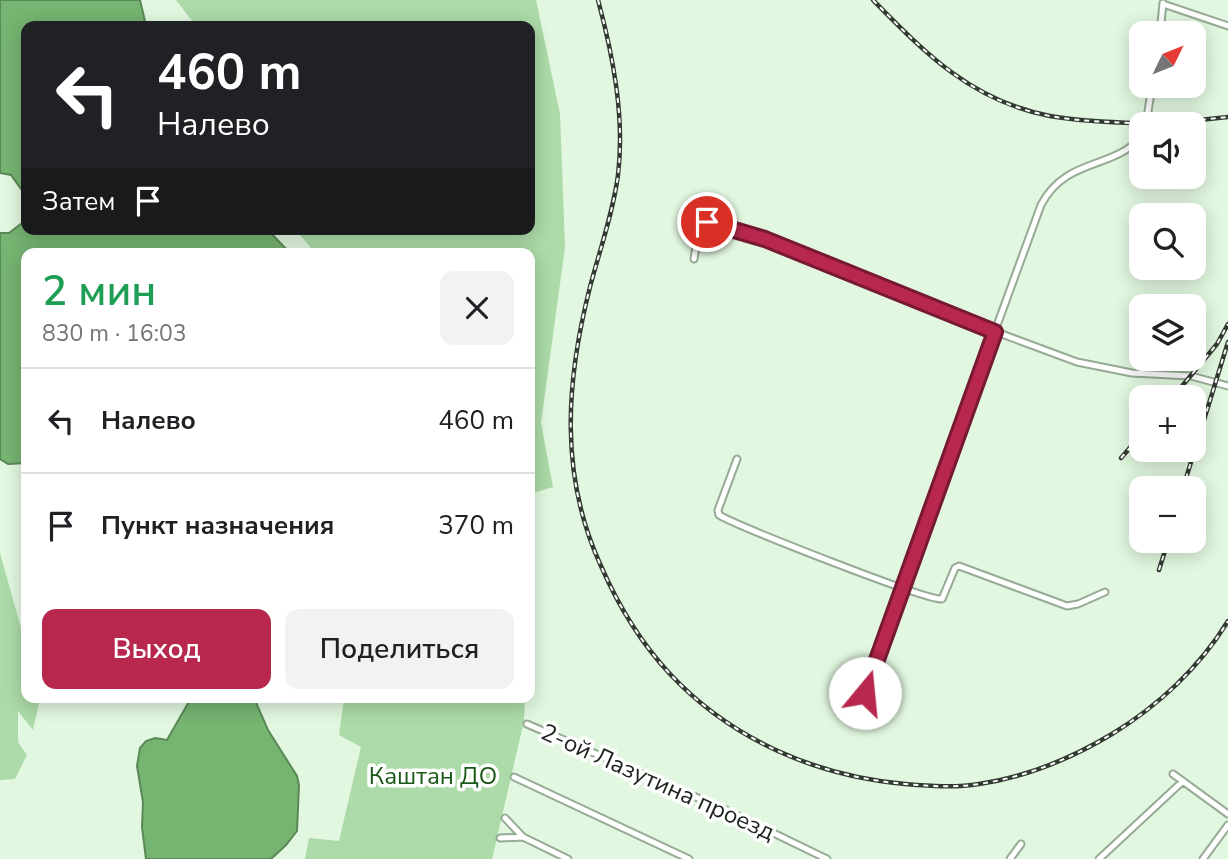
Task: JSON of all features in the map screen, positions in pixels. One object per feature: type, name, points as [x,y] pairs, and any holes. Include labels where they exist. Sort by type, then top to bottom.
[{"type":"street","points":[[1161,21],[1163,2],[1228,26]]},
{"type":"street","points":[[877,654],[886,681],[881,694],[873,699],[864,691],[877,654],[901,588],[1041,205],[1050,189],[1064,176],[1129,146]]},
{"type":"street","points":[[694,260],[699,227],[707,222],[765,239],[995,332],[1077,362],[1132,373],[1191,376],[1228,386]]},
{"type":"street","points":[[737,459],[718,510],[719,515],[901,588],[936,600],[942,599],[955,568],[959,566],[1067,606],[1105,592]]},
{"type":"street","name":"2-ой Лазутина проезд","points":[[527,724],[728,811],[827,859]]},
{"type":"street","points":[[1173,774],[1228,814]]},
{"type":"street","points":[[514,777],[689,859]]},
{"type":"street","points":[[1099,859],[1183,781]]},
{"type":"street","points":[[505,818],[523,837],[568,859]]},
{"type":"street","points":[[1203,859],[1228,825]]},
{"type":"street","points":[[500,838],[523,837]]},
{"type":"street","points":[[1010,859],[1021,844]]},
{"type":"green space","points":[[176,0],[536,0],[560,114],[565,247],[541,423],[553,487],[535,492],[535,248],[311,248],[300,235],[535,235],[535,21],[192,21]]},
{"type":"green space","points":[[0,553],[21,628],[21,703],[39,703],[33,730],[18,711],[18,742],[27,755],[15,779],[0,780]]},
{"type":"green space","name":"Каштан ДО","points":[[343,703],[525,703],[524,721],[492,859],[305,859],[309,838],[339,841],[361,747],[339,735]]},
{"type":"shaded area","points":[[0,0],[140,0],[145,21],[21,21],[21,189],[11,175],[0,173]]},
{"type":"shaded area","points":[[21,224],[21,235],[273,235],[285,248],[21,248],[21,463],[8,464],[0,459],[0,233],[9,233]]},
{"type":"shaded area","points":[[188,703],[256,703],[268,730],[297,776],[299,785],[297,831],[286,845],[271,859],[146,859],[142,827],[143,802],[137,766],[140,748],[146,741],[155,738],[167,740]]},
{"type":"railway","points":[[598,0],[616,87],[620,153],[613,203],[590,287],[576,357],[571,428],[573,463],[587,532],[601,566],[640,636],[670,674],[720,718],[777,751],[808,763],[872,780],[924,785],[970,785],[1014,777],[1049,765],[1112,734],[1146,711],[1177,684],[1205,654],[1228,621]]},
{"type":"railway","points":[[873,0],[912,39],[952,73],[997,99],[1050,116],[1129,123]]},
{"type":"railway","points":[[1206,119],[1228,117]]},
{"type":"railway","points":[[1183,385],[1217,344],[1228,324]]},
{"type":"railway","points":[[1187,476],[1228,342]]},
{"type":"railway","points":[[1121,458],[1129,449]]},
{"type":"railway","points":[[1159,570],[1164,553]]},
{"type":"route","points":[[707,222],[765,239],[995,332],[866,684],[865,693]]}]
